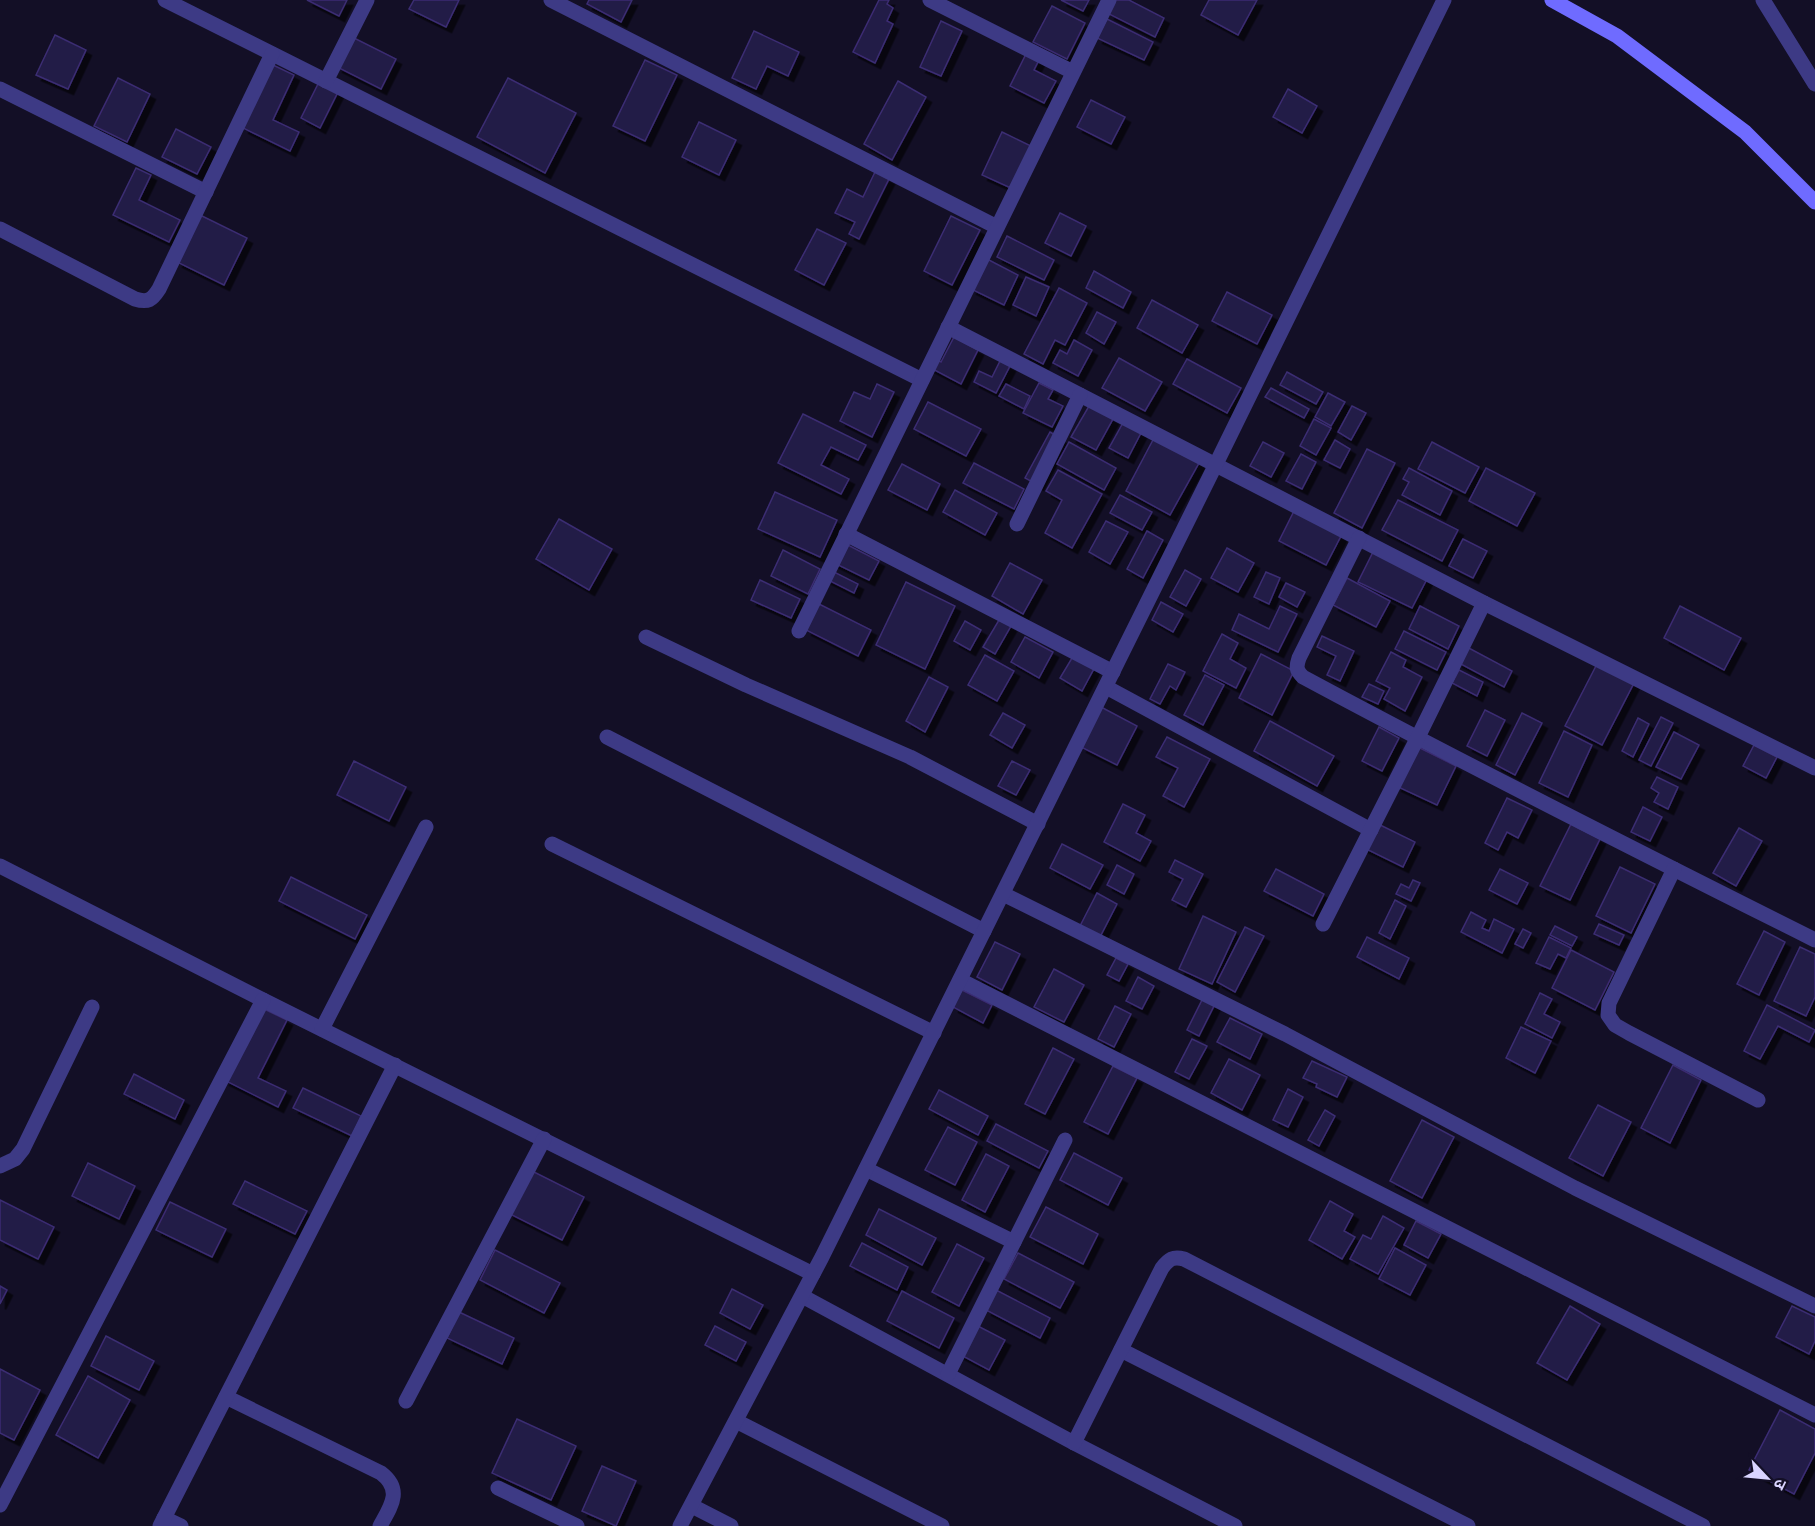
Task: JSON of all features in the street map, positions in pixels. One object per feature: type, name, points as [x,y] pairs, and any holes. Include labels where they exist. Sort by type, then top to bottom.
[{"type":"street","points":[[165,0],[922,380]]},
{"type":"street","points":[[326,81],[367,0]]},
{"type":"street","points":[[551,0],[997,227]]},
{"type":"street","points":[[930,0],[1073,72]]},
{"type":"street","points":[[799,631],[1109,0]]},
{"type":"street","points":[[680,1526],[802,1296],[866,1169],[1444,0]]},
{"type":"street","points":[[1552,0],[1617,36],[1745,132],[1815,202]]},
{"type":"street","points":[[1763,0],[1815,84]]},
{"type":"street","points":[[0,229],[135,299],[145,302],[153,298],[272,54]]},
{"type":"street","points":[[0,89],[206,192]]},
{"type":"street","points":[[948,327],[1484,603],[1815,768]]},
{"type":"street","points":[[1017,524],[1080,394]]},
{"type":"street","points":[[846,534],[1113,672]]},
{"type":"street","points":[[1359,538],[1299,658],[1296,666],[1303,677],[1417,739],[1815,940]]},
{"type":"street","points":[[1323,924],[1484,603]]},
{"type":"street","points":[[646,637],[746,685],[910,758],[1038,824]]},
{"type":"street","points":[[1106,687],[1371,830]]},
{"type":"street","points":[[607,737],[984,931]]},
{"type":"street","points":[[322,1029],[426,827]]},
{"type":"street","points":[[552,844],[934,1033]]},
{"type":"street","points":[[0,866],[263,1000],[813,1274]]},
{"type":"street","points":[[1674,869],[1609,1004],[1608,1016],[1615,1025],[1629,1033],[1758,1101]]},
{"type":"street","points":[[1003,894],[1275,1029],[1575,1188],[1815,1306]]},
{"type":"street","points":[[960,980],[1815,1415]]},
{"type":"street","points":[[0,1505],[263,1000]]},
{"type":"street","points":[[0,1166],[15,1160],[23,1149],[92,1007]]},
{"type":"street","points":[[181,1526],[162,1522],[395,1065]]},
{"type":"street","points":[[406,1401],[544,1139]]},
{"type":"street","points":[[948,1374],[1065,1140]]},
{"type":"street","points":[[866,1169],[1014,1242]]},
{"type":"street","points":[[1074,1443],[1162,1268],[1168,1260],[1175,1257],[1184,1259],[1676,1520],[1703,1526]]},
{"type":"street","points":[[802,1296],[1074,1443],[1235,1526]]},
{"type":"street","points":[[1122,1350],[1468,1526]]},
{"type":"street","points":[[226,1397],[381,1473],[389,1480],[394,1490],[393,1503],[381,1526]]},
{"type":"street","points":[[736,1422],[942,1526]]},
{"type":"street","points":[[498,1488],[577,1526]]},
{"type":"street","points":[[692,1506],[731,1526]]},
{"type":"building","points":[[307,0],[347,0],[339,16]]},
{"type":"building","points":[[414,0],[459,0],[446,27],[409,9]]},
{"type":"building","points":[[589,0],[632,0],[621,22],[587,4]]},
{"type":"building","points":[[879,0],[889,0],[887,4],[893,8],[887,21],[893,24],[875,63],[853,52]]},
{"type":"building","points":[[1061,0],[1089,0],[1083,11]]},
{"type":"building","points":[[1116,0],[1129,0],[1164,18],[1155,37],[1109,14]]},
{"type":"building","points":[[1209,0],[1257,0],[1238,35],[1201,15]]},
{"type":"building","points":[[1052,6],[1085,23],[1067,59],[1033,42]]},
{"type":"building","points":[[1107,19],[1153,42],[1144,60],[1097,38]]},
{"type":"building","points":[[941,21],[962,31],[941,76],[920,67]]},
{"type":"building","points":[[754,31],[799,52],[788,76],[767,66],[756,89],[732,78]]},
{"type":"building","points":[[55,35],[86,50],[68,89],[36,75]]},
{"type":"building","points":[[352,37],[396,59],[381,89],[337,67]]},
{"type":"building","points":[[1026,54],[1039,60],[1034,70],[1056,81],[1044,103],[1010,86]]},
{"type":"building","points":[[645,60],[677,75],[645,141],[613,126]]},
{"type":"building","points":[[273,65],[294,75],[273,120],[299,132],[290,151],[243,128]]},
{"type":"building","points":[[118,78],[150,94],[127,142],[94,126]]},
{"type":"building","points":[[321,78],[340,88],[320,128],[301,118]]},
{"type":"building","points":[[508,78],[576,113],[545,173],[477,137]]},
{"type":"building","points":[[898,81],[926,97],[892,160],[864,144]]},
{"type":"building","points":[[1288,89],[1317,106],[1302,133],[1273,117]]},
{"type":"building","points":[[1091,100],[1125,117],[1111,144],[1077,127]]},
{"type":"building","points":[[699,122],[736,140],[719,175],[682,157]]},
{"type":"building","points":[[176,129],[211,147],[197,174],[162,157]]},
{"type":"building","points":[[1002,132],[1033,147],[1013,189],[982,175]]},
{"type":"building","points":[[136,168],[151,175],[139,200],[180,220],[169,242],[113,215]]},
{"type":"building","points":[[875,172],[889,179],[859,239],[849,234],[855,222],[835,213],[847,189],[863,197]]},
{"type":"building","points":[[1060,213],[1086,226],[1071,256],[1045,243]]},
{"type":"building","points":[[200,215],[247,238],[224,285],[177,262]]},
{"type":"building","points":[[951,216],[980,230],[952,285],[924,271]]},
{"type":"building","points":[[817,229],[846,243],[824,285],[795,270]]},
{"type":"building","points":[[1007,236],[1054,260],[1044,280],[997,257]]},
{"type":"building","points":[[987,259],[1018,275],[1004,305],[971,289]]},
{"type":"building","points":[[1094,271],[1131,292],[1123,308],[1086,288]]},
{"type":"building","points":[[1026,277],[1049,287],[1036,316],[1013,305]]},
{"type":"building","points":[[1059,288],[1087,303],[1065,345],[1055,340],[1043,364],[1024,354]]},
{"type":"building","points":[[1227,292],[1272,315],[1257,344],[1212,321]]},
{"type":"building","points":[[1152,300],[1198,325],[1182,353],[1137,328]]},
{"type":"building","points":[[1097,312],[1116,322],[1104,344],[1086,333]]},
{"type":"building","points":[[954,337],[978,350],[961,384],[925,365],[930,356],[941,362]]},
{"type":"building","points":[[1074,340],[1092,350],[1078,376],[1053,363],[1060,350],[1067,354]]},
{"type":"building","points":[[1119,358],[1162,382],[1145,411],[1102,388]]},
{"type":"building","points":[[1187,359],[1241,388],[1227,413],[1173,384]]},
{"type":"building","points":[[1000,361],[1010,366],[996,393],[974,382],[979,371],[992,377]]},
{"type":"building","points":[[1287,372],[1323,392],[1316,404],[1280,385]]},
{"type":"building","points":[[1039,383],[1053,390],[1048,399],[1063,406],[1052,427],[1023,413]]},
{"type":"building","points":[[877,384],[894,392],[872,437],[840,421],[854,392],[870,399]]},
{"type":"building","points":[[1006,384],[1030,396],[1024,409],[999,396]]},
{"type":"building","points":[[1271,388],[1309,409],[1304,418],[1265,397]]},
{"type":"building","points":[[1328,393],[1345,402],[1331,426],[1315,417]]},
{"type":"building","points":[[928,402],[981,429],[966,456],[914,429]]},
{"type":"building","points":[[1089,406],[1113,419],[1096,450],[1071,437]]},
{"type":"building","points":[[1352,406],[1366,413],[1351,440],[1338,432]]},
{"type":"building","points":[[803,414],[866,445],[858,460],[831,447],[821,465],[849,479],[841,494],[778,463]]},
{"type":"building","points":[[1314,419],[1331,428],[1316,455],[1300,446]]},
{"type":"building","points":[[1124,421],[1142,431],[1128,458],[1109,448]]},
{"type":"building","points":[[1050,432],[1062,439],[1038,485],[1025,478]]},
{"type":"building","points":[[1154,438],[1199,463],[1170,515],[1126,491]]},
{"type":"building","points":[[1335,440],[1350,449],[1340,468],[1324,460]]},
{"type":"building","points":[[1069,442],[1116,468],[1104,490],[1057,464]]},
{"type":"building","points":[[1263,442],[1284,453],[1271,477],[1250,466]]},
{"type":"building","points":[[1432,442],[1479,467],[1465,493],[1418,469]]},
{"type":"building","points":[[1367,449],[1395,463],[1362,528],[1334,513]]},
{"type":"building","points":[[1301,454],[1316,462],[1302,489],[1286,481]]},
{"type":"building","points":[[974,463],[1024,489],[1014,509],[963,483]]},
{"type":"building","points":[[902,464],[940,484],[927,510],[888,490]]},
{"type":"building","points":[[1409,468],[1452,491],[1440,515],[1402,495],[1409,482],[1403,479]]},
{"type":"building","points":[[1486,468],[1535,493],[1517,526],[1469,501]]},
{"type":"building","points":[[1058,470],[1102,494],[1072,548],[1045,533],[1062,500],[1046,491]]},
{"type":"building","points":[[955,490],[997,513],[985,535],[943,512]]},
{"type":"building","points":[[775,492],[837,520],[820,557],[758,529]]},
{"type":"building","points":[[1120,495],[1152,512],[1142,530],[1110,513]]},
{"type":"building","points":[[1398,500],[1458,530],[1442,561],[1382,530]]},
{"type":"building","points":[[1294,511],[1341,536],[1326,565],[1279,541]]},
{"type":"building","points":[[559,519],[612,549],[589,590],[536,559]]},
{"type":"building","points":[[1106,521],[1128,532],[1110,564],[1089,552]]},
{"type":"building","points":[[1147,531],[1163,540],[1143,578],[1127,569]]},
{"type":"building","points":[[1463,539],[1487,551],[1473,578],[1449,566]]},
{"type":"building","points":[[840,541],[879,561],[869,580],[830,561]]},
{"type":"building","points":[[1227,548],[1254,563],[1238,592],[1211,578]]},
{"type":"building","points":[[783,550],[820,569],[808,594],[771,576]]},
{"type":"building","points":[[1374,550],[1428,577],[1412,608],[1358,582]]},
{"type":"building","points":[[1010,563],[1042,580],[1023,614],[992,596]]},
{"type":"building","points":[[830,570],[858,584],[854,593],[826,579]]},
{"type":"building","points":[[1185,570],[1201,579],[1186,606],[1170,597]]},
{"type":"building","points":[[1266,572],[1280,578],[1269,604],[1254,597]]},
{"type":"building","points":[[1347,578],[1390,601],[1376,627],[1333,605]]},
{"type":"building","points":[[760,580],[800,599],[791,618],[751,600]]},
{"type":"building","points":[[906,582],[955,606],[925,669],[876,645]]},
{"type":"building","points":[[1286,583],[1305,592],[1297,607],[1279,597]]},
{"type":"building","points":[[1161,602],[1183,614],[1173,632],[1152,620]]},
{"type":"building","points":[[819,604],[871,630],[858,656],[806,630]]},
{"type":"building","points":[[1280,606],[1297,614],[1278,652],[1232,630],[1239,614],[1269,629]]},
{"type":"building","points":[[1420,606],[1459,626],[1448,649],[1409,629]]},
{"type":"building","points":[[1680,606],[1741,638],[1724,670],[1664,638]]},
{"type":"building","points":[[999,620],[1011,626],[995,654],[983,647]]},
{"type":"building","points":[[965,621],[981,630],[970,650],[954,641]]},
{"type":"building","points":[[1404,631],[1446,652],[1437,670],[1395,649]]},
{"type":"building","points":[[1222,634],[1238,643],[1230,659],[1246,668],[1236,688],[1203,671]]},
{"type":"building","points":[[1322,636],[1354,651],[1340,681],[1327,675],[1336,656],[1317,647]]},
{"type":"building","points":[[1025,637],[1053,652],[1039,678],[1011,662]]},
{"type":"building","points":[[1465,646],[1512,671],[1504,687],[1457,662]]},
{"type":"building","points":[[1391,652],[1406,660],[1403,667],[1422,677],[1405,711],[1384,699],[1390,688],[1376,681]]},
{"type":"building","points":[[1075,653],[1096,665],[1082,691],[1060,678]]},
{"type":"building","points":[[1261,654],[1294,671],[1272,715],[1239,698]]},
{"type":"building","points":[[985,655],[1014,671],[997,701],[968,685]]},
{"type":"building","points":[[1168,664],[1185,672],[1176,690],[1170,686],[1160,704],[1150,699]]},
{"type":"building","points":[[1597,664],[1634,683],[1602,745],[1565,726]]},
{"type":"building","points":[[1459,670],[1483,682],[1477,696],[1452,683]]},
{"type":"building","points":[[1205,675],[1224,685],[1203,725],[1184,715]]},
{"type":"building","points":[[929,677],[948,687],[925,732],[906,721]]},
{"type":"building","points":[[1369,684],[1384,691],[1378,704],[1362,697]]},
{"type":"building","points":[[1101,707],[1137,726],[1117,765],[1081,747]]},
{"type":"building","points":[[1485,710],[1505,720],[1487,756],[1467,746]]},
{"type":"building","points":[[1003,713],[1025,725],[1012,748],[990,735]]},
{"type":"building","points":[[1522,713],[1542,723],[1515,775],[1496,765]]},
{"type":"building","points":[[1661,717],[1673,723],[1651,766],[1639,760]]},
{"type":"building","points":[[1638,718],[1649,724],[1633,757],[1622,751]]},
{"type":"building","points":[[1270,721],[1334,756],[1317,786],[1254,751]]},
{"type":"building","points":[[1379,727],[1399,738],[1382,771],[1362,761]]},
{"type":"building","points":[[1564,731],[1592,745],[1568,797],[1539,783]]},
{"type":"building","points":[[1674,732],[1699,745],[1681,779],[1656,767]]},
{"type":"building","points":[[1167,737],[1210,759],[1184,807],[1163,796],[1178,768],[1156,757]]},
{"type":"building","points":[[1754,745],[1777,757],[1766,778],[1743,766]]},
{"type":"building","points":[[1416,746],[1456,766],[1437,805],[1396,786]]},
{"type":"building","points":[[354,761],[406,787],[389,821],[337,795]]},
{"type":"building","points":[[1012,761],[1030,770],[1016,795],[998,786]]},
{"type":"building","points":[[1657,777],[1678,787],[1668,809],[1654,802],[1659,793],[1651,788]]},
{"type":"building","points":[[1507,798],[1532,810],[1518,838],[1507,832],[1498,850],[1485,843]]},
{"type":"building","points":[[1123,804],[1145,815],[1136,833],[1151,841],[1140,861],[1104,842]]},
{"type":"building","points":[[1643,807],[1662,817],[1650,841],[1631,832]]},
{"type":"building","points":[[1372,821],[1415,842],[1403,867],[1360,846]]},
{"type":"building","points":[[1571,824],[1600,839],[1570,900],[1540,886]]},
{"type":"building","points":[[1739,828],[1762,841],[1736,886],[1713,873]]},
{"type":"building","points":[[1062,844],[1103,865],[1090,889],[1050,868]]},
{"type":"building","points":[[1175,860],[1203,874],[1186,907],[1172,900],[1183,879],[1169,872]]},
{"type":"building","points":[[1117,865],[1134,874],[1124,894],[1107,885]]},
{"type":"building","points":[[1620,867],[1655,884],[1631,933],[1596,916]]},
{"type":"building","points":[[1276,869],[1324,894],[1313,916],[1264,891]]},
{"type":"building","points":[[1500,869],[1528,883],[1517,904],[1489,890]]},
{"type":"building","points":[[291,877],[367,915],[355,939],[279,901]]},
{"type":"building","points":[[1413,880],[1420,883],[1411,901],[1396,894],[1401,884],[1409,888]]},
{"type":"building","points":[[1097,893],[1117,904],[1100,937],[1080,926]]},
{"type":"building","points":[[1395,900],[1406,906],[1390,939],[1379,933]]},
{"type":"building","points":[[1471,912],[1486,920],[1482,928],[1489,931],[1494,919],[1514,929],[1502,953],[1461,932]]},
{"type":"building","points":[[1203,916],[1236,932],[1212,984],[1179,969]]},
{"type":"building","points":[[1599,924],[1624,935],[1619,945],[1594,934]]},
{"type":"building","points":[[1555,926],[1577,937],[1572,946],[1550,935]]},
{"type":"building","points":[[1245,927],[1264,936],[1235,992],[1217,982]]},
{"type":"building","points":[[1523,929],[1531,933],[1523,948],[1515,944]]},
{"type":"building","points":[[1764,931],[1785,942],[1759,995],[1737,984]]},
{"type":"building","points":[[1367,937],[1409,958],[1399,979],[1357,957]]},
{"type":"building","points":[[1549,937],[1571,948],[1566,958],[1558,954],[1550,969],[1536,963]]},
{"type":"building","points":[[995,942],[1020,954],[1002,990],[977,977]]},
{"type":"building","points":[[1800,947],[1815,954],[1815,997],[1806,1016],[1774,1001]]},
{"type":"building","points":[[1571,950],[1614,972],[1595,1010],[1552,988]]},
{"type":"building","points":[[1116,958],[1128,964],[1119,981],[1107,975]]},
{"type":"building","points":[[1054,969],[1084,985],[1064,1022],[1034,1007]]},
{"type":"building","points":[[1138,977],[1154,986],[1142,1009],[1126,1001]]},
{"type":"building","points":[[962,990],[992,1005],[983,1023],[953,1007]]},
{"type":"building","points":[[1540,993],[1552,999],[1544,1014],[1560,1022],[1552,1038],[1525,1024]]},
{"type":"building","points":[[1204,996],[1216,1002],[1199,1036],[1187,1030]]},
{"type":"building","points":[[1767,1005],[1815,1030],[1809,1042],[1778,1026],[1760,1059],[1744,1051]]},
{"type":"building","points":[[1115,1006],[1131,1014],[1114,1047],[1098,1039]]},
{"type":"building","points":[[260,1007],[287,1020],[258,1078],[286,1091],[278,1107],[224,1080]]},
{"type":"building","points":[[1230,1018],[1262,1034],[1250,1059],[1217,1042]]},
{"type":"building","points":[[1521,1027],[1551,1041],[1535,1073],[1506,1058]]},
{"type":"building","points":[[1192,1039],[1207,1046],[1189,1079],[1175,1072]]},
{"type":"building","points":[[1053,1048],[1074,1059],[1045,1114],[1025,1104]]},
{"type":"building","points":[[1229,1059],[1260,1075],[1242,1110],[1211,1093]]},
{"type":"building","points":[[1312,1061],[1347,1077],[1337,1097],[1303,1078]]},
{"type":"building","points":[[1673,1065],[1701,1080],[1670,1143],[1641,1128]]},
{"type":"building","points":[[1113,1066],[1137,1078],[1108,1134],[1084,1122]]},
{"type":"building","points":[[134,1074],[184,1100],[175,1119],[124,1094]]},
{"type":"building","points":[[303,1088],[361,1116],[352,1136],[293,1108]]},
{"type":"building","points":[[1288,1089],[1303,1097],[1288,1127],[1273,1120]]},
{"type":"building","points":[[939,1090],[988,1116],[978,1135],[929,1109]]},
{"type":"building","points":[[1598,1105],[1631,1122],[1603,1176],[1569,1158]]},
{"type":"building","points":[[1325,1110],[1335,1116],[1319,1146],[1308,1140]]},
{"type":"building","points":[[1422,1120],[1454,1137],[1422,1198],[1390,1181]]},
{"type":"building","points":[[996,1124],[1048,1151],[1039,1168],[987,1141]]},
{"type":"building","points":[[948,1127],[977,1142],[955,1185],[925,1170]]},
{"type":"building","points":[[1074,1153],[1122,1178],[1108,1205],[1060,1180]]},
{"type":"building","points":[[986,1154],[1009,1166],[985,1212],[962,1200]]},
{"type":"building","points":[[88,1163],[135,1186],[119,1219],[72,1196]]},
{"type":"building","points":[[530,1170],[584,1197],[562,1240],[508,1213]]},
{"type":"building","points":[[245,1181],[307,1211],[295,1234],[233,1204]]},
{"type":"building","points":[[0,1200],[54,1227],[38,1259],[0,1240]]},
{"type":"building","points":[[1330,1201],[1353,1214],[1344,1231],[1355,1237],[1342,1259],[1309,1240]]},
{"type":"building","points":[[170,1202],[226,1229],[212,1257],[156,1230]]},
{"type":"building","points":[[1046,1207],[1098,1234],[1083,1264],[1030,1237]]},
{"type":"building","points":[[879,1209],[936,1238],[922,1265],[866,1235]]},
{"type":"building","points":[[1383,1216],[1404,1228],[1378,1274],[1350,1259],[1363,1235],[1371,1239]]},
{"type":"building","points":[[1416,1221],[1441,1234],[1428,1258],[1404,1245]]},
{"type":"building","points":[[862,1243],[908,1267],[897,1290],[850,1266]]},
{"type":"building","points":[[957,1244],[984,1258],[959,1306],[932,1292]]},
{"type":"building","points":[[1395,1248],[1426,1265],[1410,1295],[1379,1279]]},
{"type":"building","points":[[495,1250],[560,1283],[544,1313],[480,1280]]},
{"type":"building","points":[[1018,1253],[1074,1282],[1060,1308],[1004,1279]]},
{"type":"building","points":[[0,1286],[7,1290],[0,1304]]},
{"type":"building","points":[[732,1289],[763,1305],[750,1329],[720,1313]]},
{"type":"building","points":[[996,1290],[1050,1318],[1040,1338],[986,1310]]},
{"type":"building","points":[[902,1291],[954,1318],[939,1348],[887,1321]]},
{"type":"building","points":[[1570,1306],[1600,1324],[1567,1380],[1537,1363]]},
{"type":"building","points":[[1792,1306],[1815,1317],[1815,1341],[1809,1354],[1776,1337]]},
{"type":"building","points":[[459,1312],[514,1338],[502,1364],[447,1338]]},
{"type":"building","points":[[974,1324],[1005,1340],[989,1370],[959,1354]]},
{"type":"building","points":[[715,1326],[746,1342],[736,1361],[705,1345]]},
{"type":"building","points":[[106,1336],[154,1361],[139,1390],[91,1366]]},
{"type":"building","points":[[0,1369],[40,1390],[14,1440],[0,1433]]},
{"type":"building","points":[[88,1376],[130,1400],[98,1458],[56,1435]]},
{"type":"building","points":[[1780,1410],[1815,1429],[1815,1453],[1794,1494],[1749,1470]]},
{"type":"building","points":[[517,1419],[576,1446],[551,1500],[492,1473]]},
{"type":"building","points":[[602,1466],[636,1481],[616,1526],[582,1511]]}]
